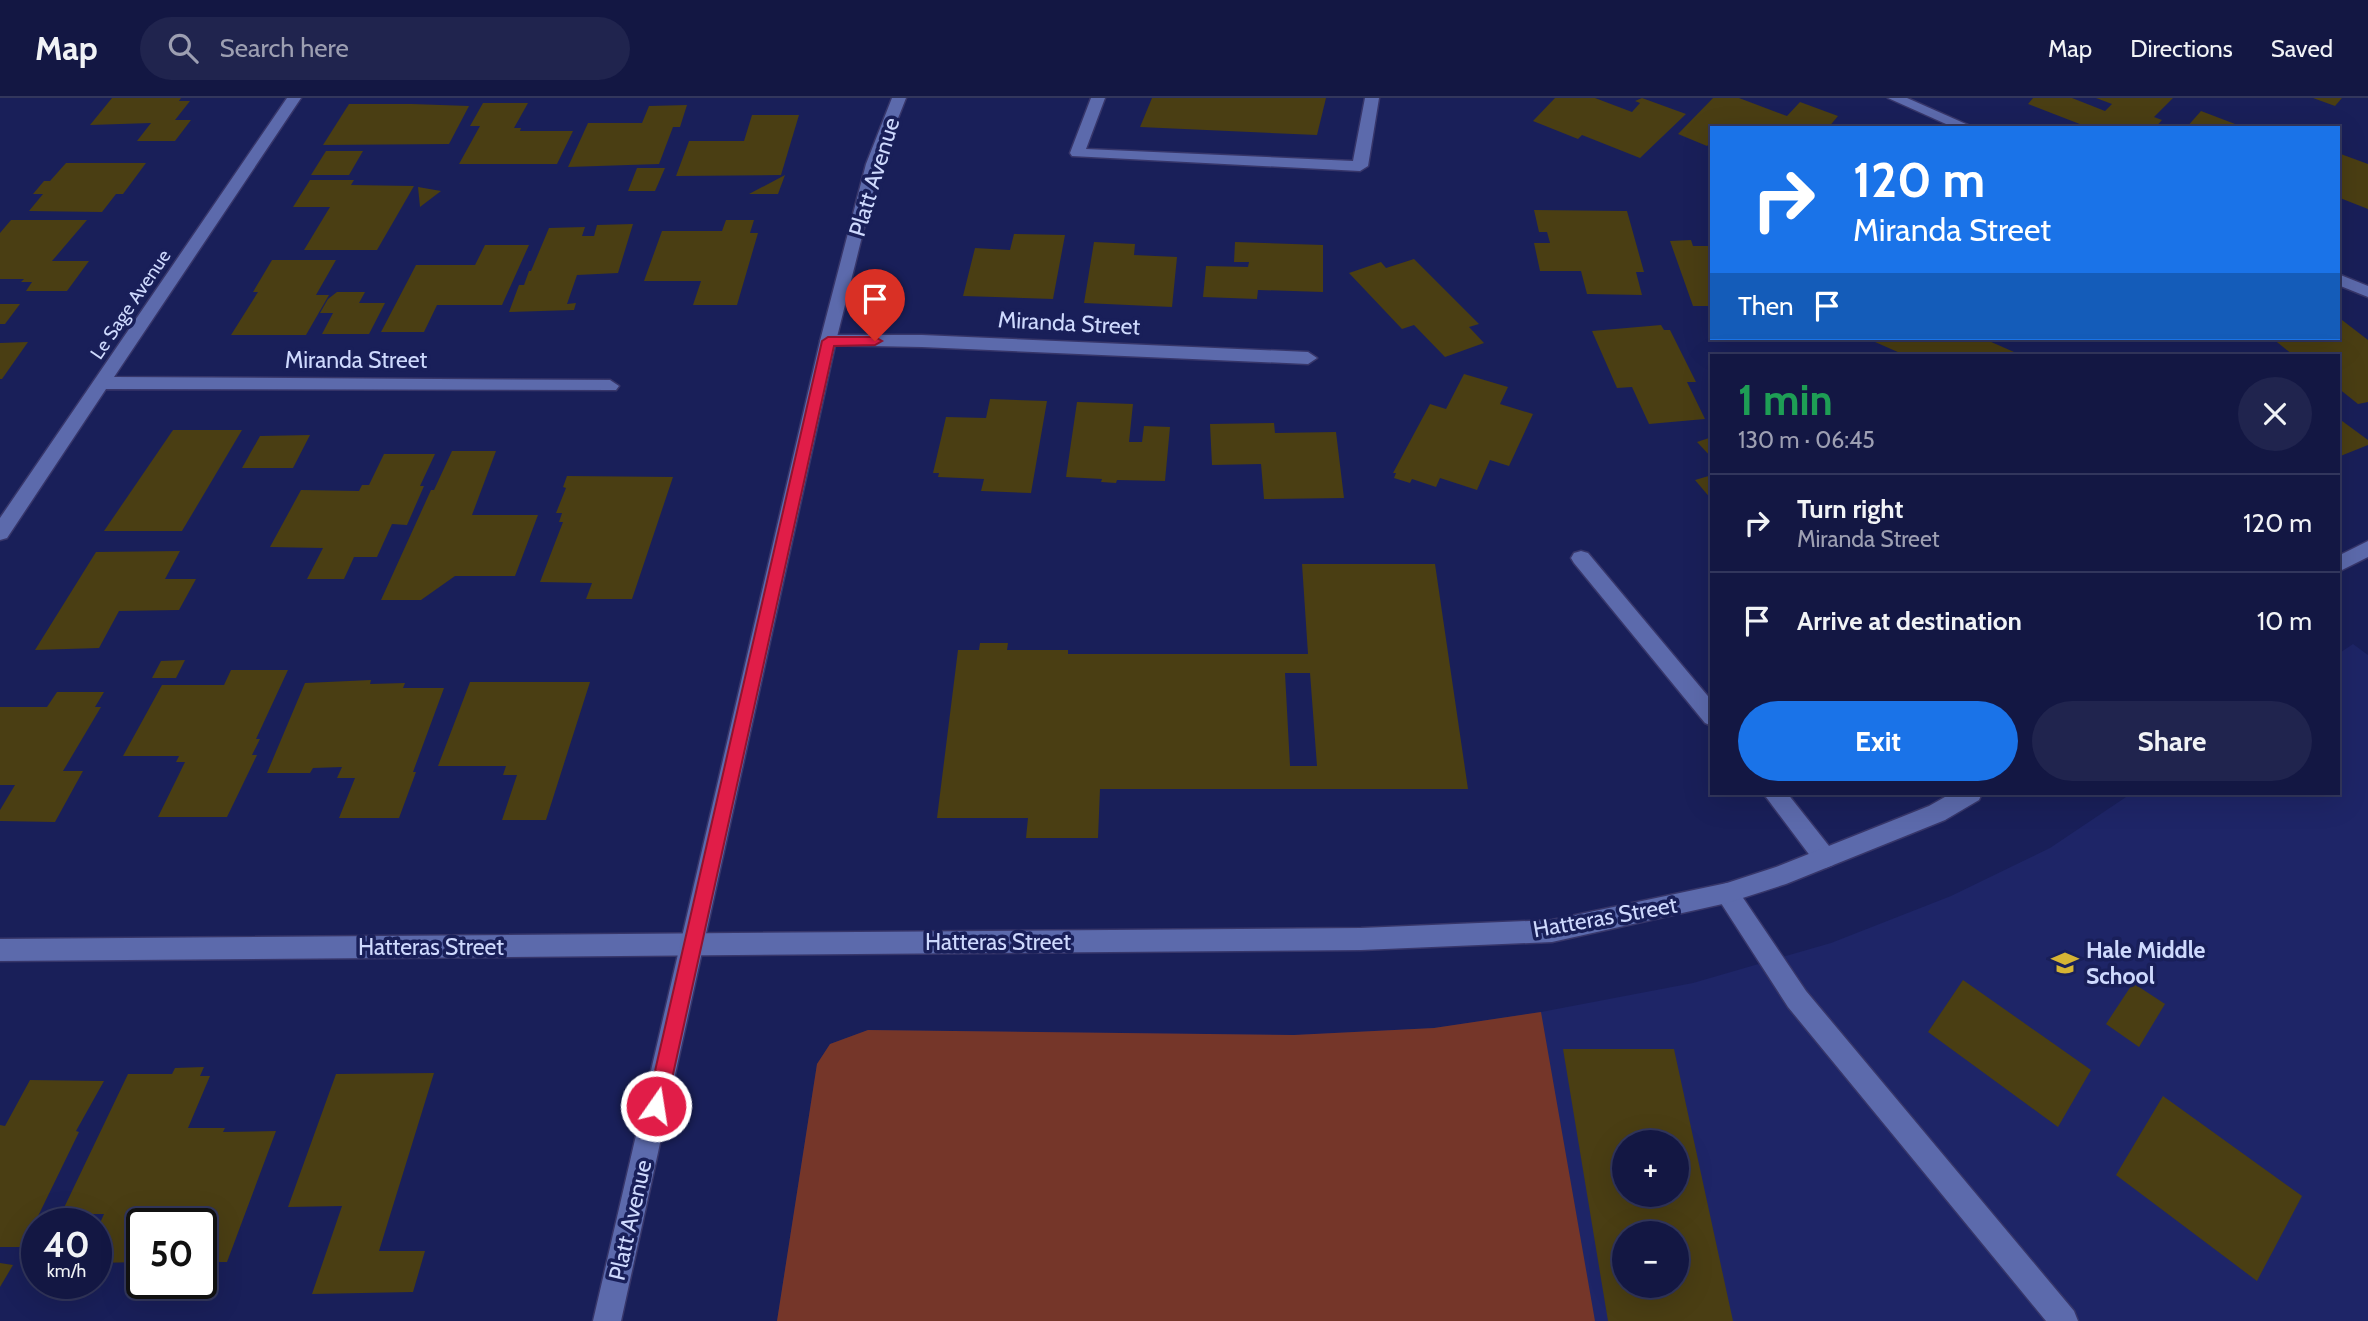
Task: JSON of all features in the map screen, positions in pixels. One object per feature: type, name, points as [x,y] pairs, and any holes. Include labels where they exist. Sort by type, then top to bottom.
[{"type":"street","name":"Le Sage Avenue","points":[[0,533],[294,98]]},
{"type":"street","name":"Platt Avenue","points":[[607,1321],[828,341],[873,164],[899,98]]},
{"type":"street","points":[[1098,98],[1077,153],[1360,166],[1372,98]]},
{"type":"street","points":[[1895,98],[1963,126]]},
{"type":"street","points":[[2340,280],[2368,292]]},
{"type":"street","name":"Miranda Street","points":[[828,341],[922,341],[1308,358]]},
{"type":"street","name":"Miranda Street","points":[[103,383],[610,386]]},
{"type":"street","points":[[2340,564],[2368,548]]},
{"type":"street","points":[[1581,558],[1710,714]]},
{"type":"street","points":[[1776,795],[1825,858]]},
{"type":"street","name":"Hatteras Street","points":[[0,950],[1360,939],[1552,931],[1727,893],[1825,858],[1937,813],[1968,795]]},
{"type":"street","points":[[1727,893],[1797,999],[2064,1321]]},
{"type":"shaded area","name":"Hale Middle School","points":[[2353,644],[2368,655],[2368,1321],[777,1321],[817,1064],[830,1044],[868,1030],[1294,1035],[1434,1028],[1541,1012],[1693,983],[1831,943],[1951,896],[2050,848],[2129,795],[2340,795],[2340,653]]},
{"type":"shaded area","points":[[1541,1012],[1595,1321],[777,1321],[817,1064],[830,1044],[868,1030],[1294,1035],[1434,1028]]},
{"type":"building","points":[[112,98],[181,98],[179,101],[190,101],[175,120],[191,120],[175,141],[137,141],[151,123],[90,125]]},
{"type":"building","points":[[1152,98],[1326,98],[1317,135],[1140,127]]},
{"type":"building","points":[[1555,98],[1595,98],[1632,112],[1640,103],[1635,101],[1642,98],[1686,114],[1640,158],[1582,135],[1578,139],[1533,121]]},
{"type":"building","points":[[1713,98],[1739,98],[1787,116],[1800,102],[1838,116],[1830,126],[1710,126],[1710,143],[1707,146],[1678,134]]},
{"type":"building","points":[[2033,98],[2072,98],[2105,111],[2112,104],[2096,98],[2173,98],[2154,117],[2162,120],[2157,126],[2085,126],[2028,104]]},
{"type":"building","points":[[2313,98],[2342,98],[2335,106]]},
{"type":"building","points":[[483,103],[528,103],[514,128],[521,128],[520,131],[573,131],[557,164],[459,164],[480,126],[470,126]]},
{"type":"building","points":[[349,104],[469,106],[449,144],[323,145]]},
{"type":"building","points":[[687,105],[680,127],[673,127],[659,164],[568,167],[588,123],[642,123],[649,106]]},
{"type":"building","points":[[2201,111],[2240,126],[2188,126]]},
{"type":"building","points":[[752,115],[799,115],[781,175],[676,176],[689,141],[744,141]]},
{"type":"building","points":[[326,151],[363,151],[349,175],[311,175]]},
{"type":"building","points":[[2340,154],[2368,164],[2368,209],[2340,198]]},
{"type":"building","points":[[66,163],[146,163],[123,194],[116,194],[102,212],[29,211],[43,194],[33,194],[44,181],[50,181]]},
{"type":"building","points":[[637,168],[665,168],[655,191],[628,191]]},
{"type":"building","points":[[785,175],[778,194],[749,194]]},
{"type":"building","points":[[310,180],[354,180],[351,185],[414,186],[377,250],[304,250],[330,207],[293,207]]},
{"type":"building","points":[[418,187],[441,191],[420,207]]},
{"type":"building","points":[[1534,210],[1627,211],[1644,272],[1636,272],[1642,295],[1587,294],[1581,271],[1540,271],[1534,243],[1550,243],[1547,232],[1539,232]]},
{"type":"building","points":[[11,220],[87,220],[52,261],[89,261],[67,291],[26,291],[32,282],[21,282],[24,279],[0,279],[0,233]]},
{"type":"building","points":[[726,220],[754,220],[750,233],[758,233],[737,305],[693,305],[701,281],[644,281],[662,231],[722,231]]},
{"type":"building","points":[[633,224],[618,273],[577,275],[567,304],[576,303],[574,310],[509,312],[519,285],[524,285],[549,228],[585,227],[582,236],[594,236],[597,225]]},
{"type":"building","points":[[1014,234],[1065,235],[1053,299],[963,296],[975,248],[1010,250]]},
{"type":"building","points":[[1691,240],[1693,246],[1710,246],[1710,306],[1693,306],[1670,241]]},
{"type":"building","points":[[1094,242],[1135,244],[1134,255],[1177,257],[1172,307],[1084,303]]},
{"type":"building","points":[[1235,242],[1323,245],[1323,292],[1258,290],[1257,299],[1203,297],[1206,266],[1248,267],[1249,262],[1234,262]]},
{"type":"building","points":[[485,245],[529,245],[502,305],[437,305],[424,332],[381,332],[416,265],[475,265]]},
{"type":"building","points":[[1414,259],[1479,324],[1469,327],[1484,343],[1445,357],[1414,325],[1402,329],[1349,273],[1381,262],[1386,268]]},
{"type":"building","points":[[272,260],[336,260],[316,295],[329,295],[306,335],[231,335],[258,292],[253,292]]},
{"type":"building","points":[[337,292],[365,292],[359,303],[385,303],[369,334],[322,334],[333,313],[320,313],[328,299]]},
{"type":"building","points":[[0,304],[20,304],[5,324],[0,324]]},
{"type":"building","points":[[2340,320],[2368,340],[2368,402],[2358,404],[2340,390],[2340,354],[2292,354],[2274,340],[2340,340]]},
{"type":"building","points":[[1661,325],[1664,330],[1670,330],[1696,382],[1687,382],[1705,419],[1649,424],[1632,387],[1617,388],[1592,331]]},
{"type":"building","points":[[1871,340],[1987,340],[2019,354],[1900,354]]},
{"type":"building","points":[[28,342],[2,379],[0,379],[0,343]]},
{"type":"building","points":[[1464,374],[1508,387],[1500,404],[1533,414],[1509,466],[1490,460],[1477,490],[1440,478],[1436,487],[1412,479],[1410,483],[1394,478],[1396,473],[1393,473],[1430,404],[1446,409]]},
{"type":"building","points":[[990,399],[1047,401],[1031,493],[981,491],[984,479],[938,477],[939,473],[933,473],[946,417],[986,418]]},
{"type":"building","points":[[1077,402],[1133,404],[1129,442],[1142,442],[1144,426],[1170,427],[1165,481],[1117,480],[1116,483],[1101,482],[1102,479],[1066,477]]},
{"type":"building","points":[[2340,419],[2368,440],[2368,445],[2340,456]]},
{"type":"building","points":[[1274,423],[1275,433],[1336,432],[1344,498],[1264,499],[1261,464],[1212,465],[1210,424]]},
{"type":"building","points":[[173,430],[242,430],[182,531],[104,531]]},
{"type":"building","points":[[310,435],[293,468],[242,468],[260,436]]},
{"type":"building","points":[[1710,438],[1710,456],[1697,442]]},
{"type":"building","points":[[452,451],[496,451],[472,515],[538,515],[515,576],[455,576],[421,600],[381,600],[431,490],[434,490]]},
{"type":"building","points":[[384,454],[435,454],[420,486],[424,486],[407,525],[392,524],[377,557],[354,557],[344,579],[307,579],[323,548],[270,547],[301,490],[359,491],[362,485],[369,485]]},
{"type":"building","points":[[567,476],[673,477],[632,599],[586,599],[592,583],[540,582],[563,522],[559,522],[562,513],[556,513],[566,488],[563,487]]},
{"type":"building","points":[[1710,476],[1710,498],[1695,480]]},
{"type":"building","points":[[180,551],[165,579],[196,579],[179,610],[119,611],[99,648],[35,650],[96,552]]},
{"type":"building","points":[[1302,564],[1435,564],[1468,789],[1100,789],[1098,838],[1026,838],[1028,818],[937,818],[958,650],[979,650],[980,643],[1008,643],[1007,650],[1068,650],[1068,654],[1308,654]],"holes":[[[1285,673],[1310,673],[1317,766],[1290,766]]]},
{"type":"building","points":[[185,660],[176,678],[152,678],[161,661]]},
{"type":"building","points":[[231,670],[288,670],[256,739],[260,739],[252,755],[257,755],[227,817],[158,817],[185,762],[176,762],[179,756],[123,756],[162,685],[224,685]]},
{"type":"building","points":[[371,680],[370,684],[405,683],[403,688],[444,688],[399,818],[339,818],[355,778],[337,778],[342,767],[313,768],[310,773],[267,773],[305,683]]},
{"type":"building","points":[[470,682],[590,682],[546,820],[502,820],[517,775],[503,775],[506,766],[438,766]]},
{"type":"building","points":[[57,692],[104,692],[95,707],[101,707],[63,771],[83,771],[55,822],[0,821],[0,810],[15,785],[0,785],[0,707],[47,707]]},
{"type":"building","points":[[1963,980],[2091,1070],[2058,1127],[1928,1032]]},
{"type":"building","points":[[2133,983],[2165,1004],[2139,1047],[2106,1024]]},
{"type":"building","points":[[1563,1049],[1674,1049],[1733,1321],[1608,1321]]},
{"type":"building","points":[[204,1067],[200,1076],[210,1076],[188,1128],[225,1128],[223,1132],[276,1131],[227,1262],[217,1262],[217,1208],[126,1208],[126,1262],[112,1263],[112,1208],[64,1208],[128,1074],[172,1074],[175,1068]]},
{"type":"building","points":[[434,1073],[379,1251],[425,1251],[413,1292],[312,1294],[342,1206],[288,1207],[336,1074]]},
{"type":"building","points":[[30,1080],[104,1081],[76,1131],[79,1132],[42,1208],[21,1208],[21,1247],[0,1247],[0,1125],[5,1126]]},
{"type":"building","points":[[2163,1096],[2302,1196],[2257,1281],[2116,1175]]},
{"type":"building","points":[[0,1263],[13,1265],[0,1287]]},
{"type":"place","name":"Hale Middle School","points":[[2065,963]]},
{"type":"route","points":[[656,1106],[799,482],[828,341],[875,341]]}]
